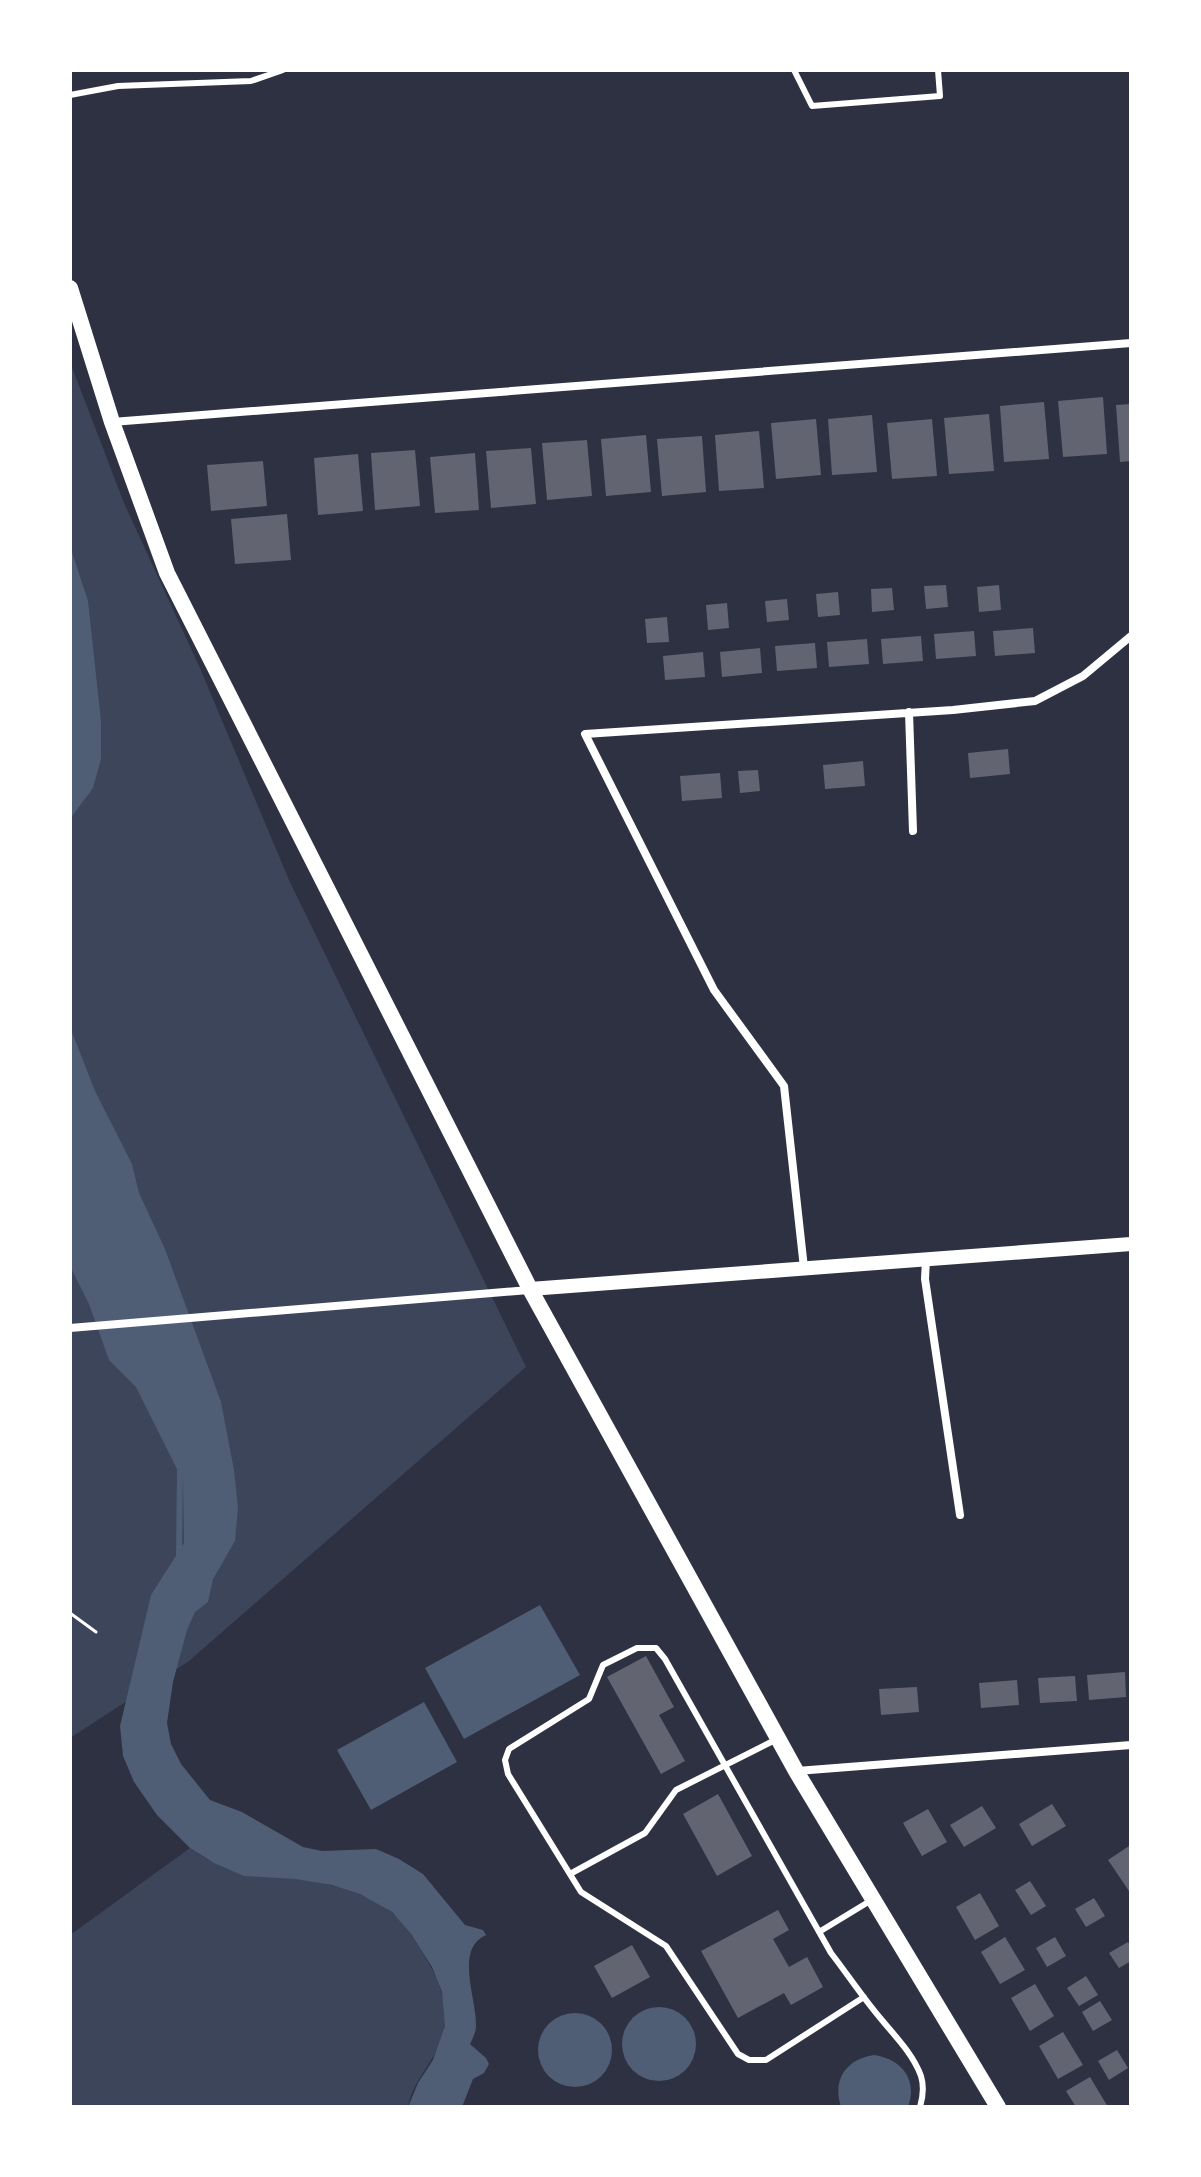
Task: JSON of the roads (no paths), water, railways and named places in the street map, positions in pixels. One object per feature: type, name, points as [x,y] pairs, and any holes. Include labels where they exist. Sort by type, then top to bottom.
[{"type":"main road","points":[[70,288],[112,422],[167,573],[530,1289],[796,1771],[998,2107]]},
{"type":"street","points":[[112,422],[1131,343]]},
{"type":"street","points":[[804,1268],[784,1086],[714,990],[585,734],[1035,701],[1083,676],[1131,636]]},
{"type":"street","points":[[909,712],[913,831]]},
{"type":"street","points":[[70,1328],[530,1289],[1131,1244]]},
{"type":"street","points":[[926,1259],[925,1279],[960,1515]]},
{"type":"street","points":[[796,1771],[1131,1745]]},
{"type":"lane","points":[[70,95],[118,86],[251,81],[283,70]]},
{"type":"lane","points":[[794,70],[812,106],[940,96],[938,70]]},
{"type":"lane","points":[[864,1997],[766,2060],[749,2060],[738,2054],[666,1946],[581,1892],[508,1774],[505,1760],[509,1749],[589,1699],[603,1665],[637,1648],[656,1648],[831,1953],[894,2032],[920,2075],[923,2088],[920,2107]]},
{"type":"lane","points":[[570,1874],[645,1833],[676,1790],[778,1738]]},
{"type":"lane","points":[[819,1932],[873,1899]]},
{"type":"waterway","points":[[179,1556],[180,1467]]}]
